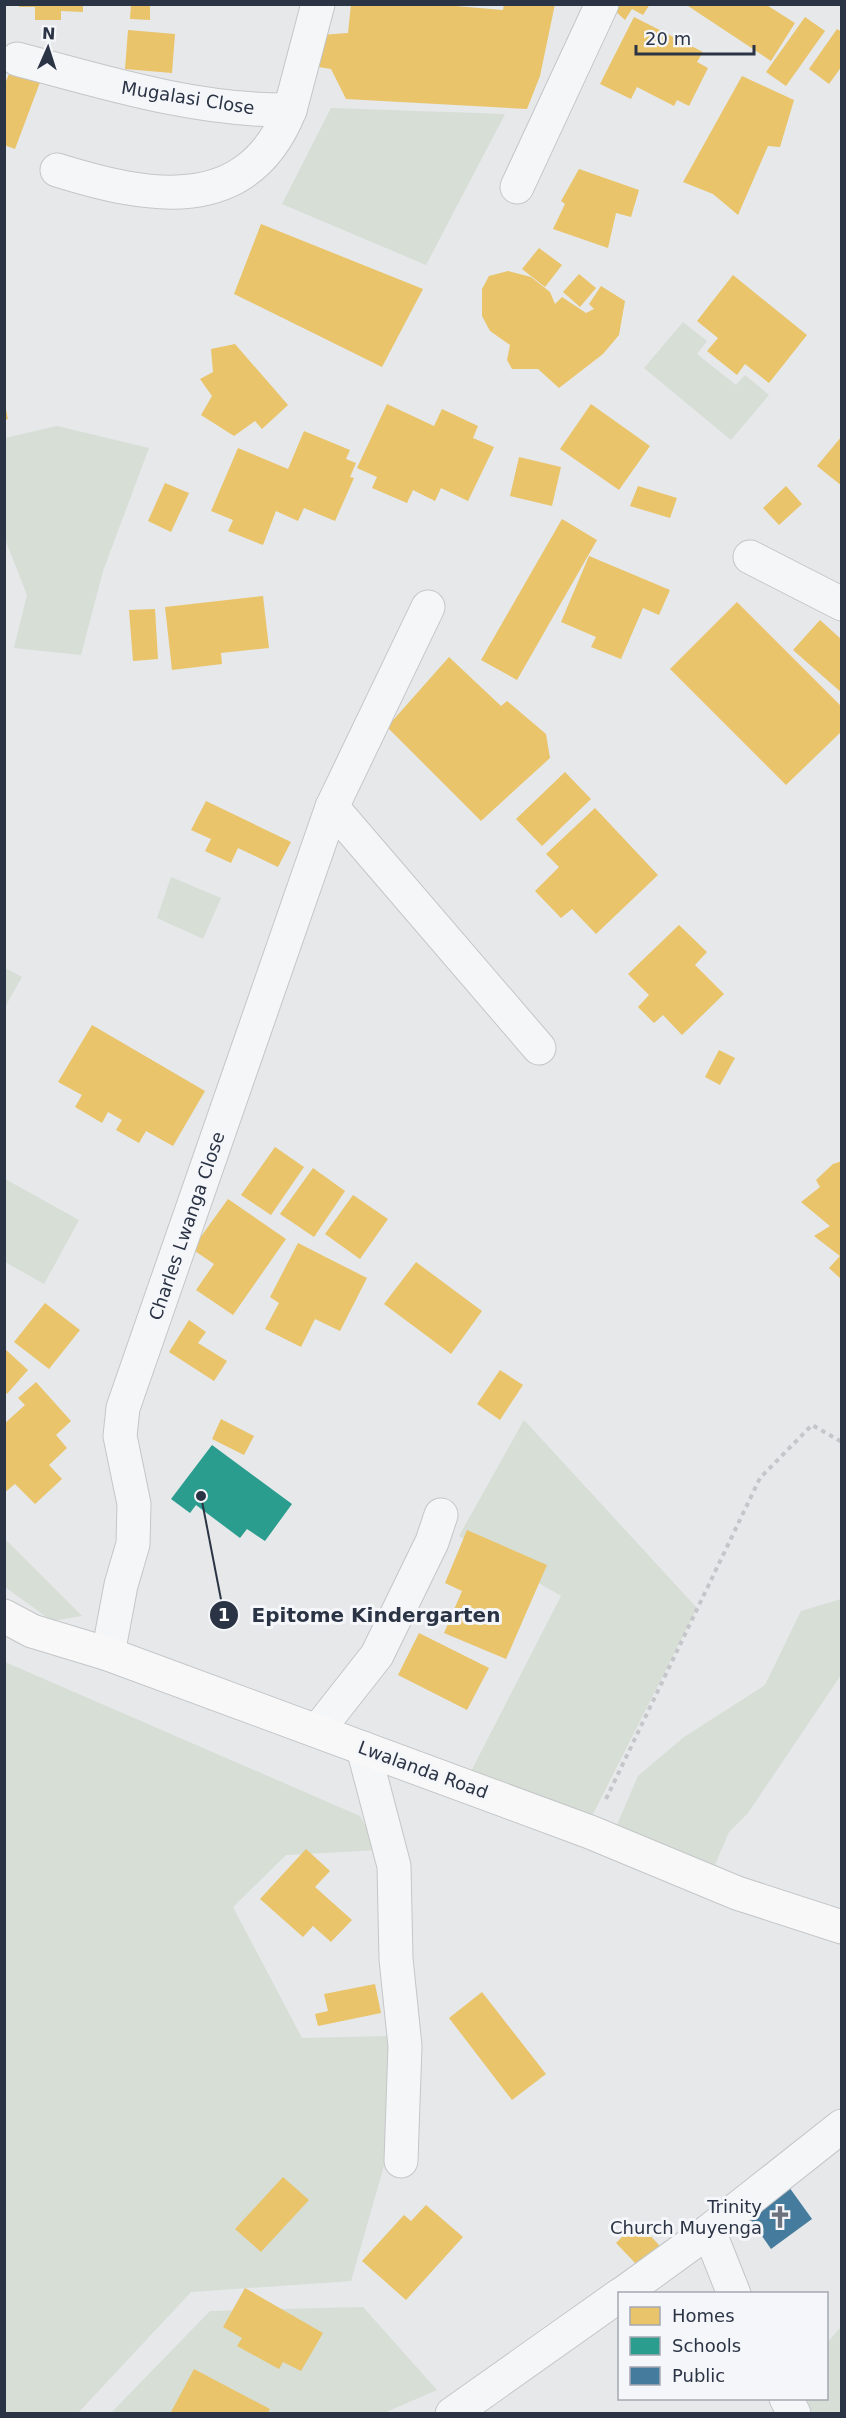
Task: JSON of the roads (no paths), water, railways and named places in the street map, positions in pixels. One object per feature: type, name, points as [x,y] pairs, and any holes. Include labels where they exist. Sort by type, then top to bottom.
[{"type":"street","points":[[57,170],[126,190],[160,193],[194,191],[226,182],[248,168],[268,150],[281,133],[290,110],[318,4]]},
{"type":"street","points":[[517,187],[602,4]]},
{"type":"street","name":"Mugalasi Close","points":[[17,59],[134,91],[255,110],[290,110]]},
{"type":"street","points":[[750,557],[842,604]]},
{"type":"street","name":"Charles Lwanga Close","points":[[108,1654],[121,1585],[133,1544],[134,1504],[120,1436],[123,1408],[332,807],[428,607]]},
{"type":"street","points":[[332,807],[539,1048]]},
{"type":"street","points":[[318,1730],[377,1655],[432,1542],[441,1515]]},
{"type":"street","name":"Lwalanda Road","points":[[4,1616],[32,1631],[108,1654],[590,1832],[737,1893],[842,1927]]},
{"type":"street","points":[[363,1748],[394,1866],[396,1959],[405,2046],[400,2161]]},
{"type":"street","points":[[624,2292],[709,2231],[842,2126]]},
{"type":"street","points":[[709,2231],[733,2292]]},
{"type":"street","points":[[452,2414],[618,2296]]},
{"type":"street","points":[[787,2400],[794,2414]]},
{"type":"place","name":"Epitome Kindergarten","points":[[201,1496]]},
{"type":"place","name":"Trinity Church Muyenga","points":[[780,2217]]}]
